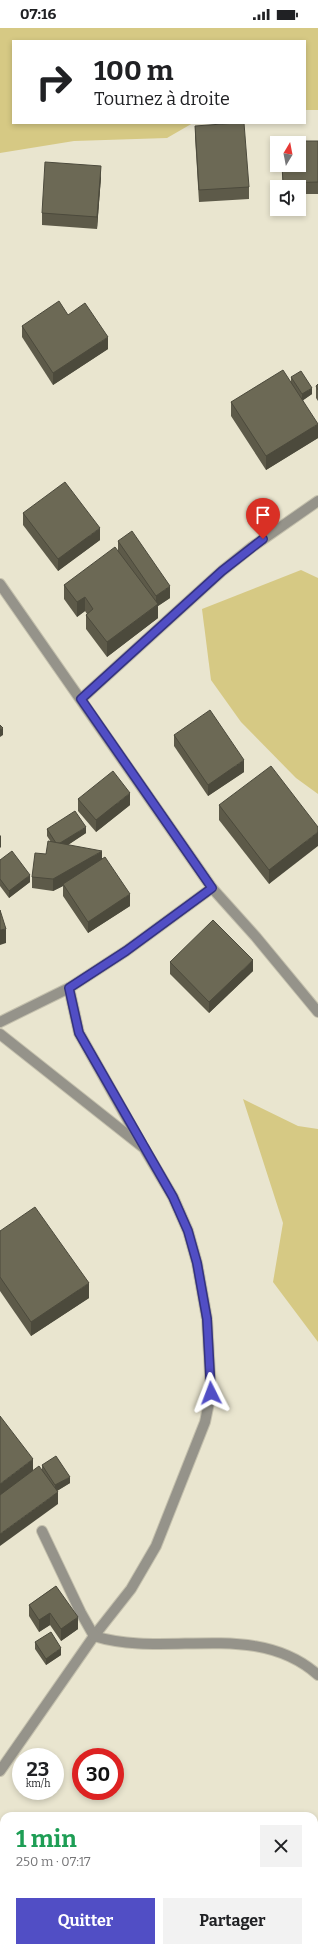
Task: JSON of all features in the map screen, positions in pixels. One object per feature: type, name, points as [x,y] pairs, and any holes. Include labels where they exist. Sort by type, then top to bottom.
[{"type":"street","points":[[81,699],[222,571],[252,547],[318,501]]},
{"type":"street","points":[[0,584],[212,888],[256,937],[318,1012]]},
{"type":"street","points":[[0,1022],[69,988],[126,951],[212,888]]},
{"type":"street","points":[[0,1771],[94,1636],[132,1589],[156,1546],[206,1422],[211,1393],[207,1319],[197,1263],[188,1231],[173,1197],[79,1033],[69,988]]},
{"type":"street","points":[[0,1034],[144,1148]]},
{"type":"street","points":[[42,1531],[80,1613],[94,1636],[113,1642],[148,1645],[218,1642],[261,1647],[275,1650],[310,1668],[318,1675]]},
{"type":"shaded area","points":[[0,28],[318,28],[318,110],[306,110],[306,40],[12,40],[12,124],[191,124],[167,138],[74,141],[0,153]]},
{"type":"shaded area","points":[[301,570],[318,578],[318,794],[296,778],[241,722],[211,680],[202,609]]},
{"type":"shaded area","points":[[243,1099],[298,1126],[318,1129],[318,1342],[273,1282],[283,1223]]},
{"type":"building","points":[[244,124],[249,187],[199,190],[195,126]]},
{"type":"building","points":[[306,141],[318,141],[318,182],[306,182],[306,180],[283,180],[282,172],[306,172]]},
{"type":"building","points":[[45,162],[101,166],[97,217],[42,213]]},
{"type":"building","points":[[59,301],[68,315],[85,303],[108,337],[53,373],[22,326]]},
{"type":"building","points":[[283,370],[318,424],[266,456],[231,402]]},
{"type":"building","points":[[301,371],[312,388],[302,394],[291,377]]},
{"type":"building","points":[[65,482],[100,528],[58,559],[23,513]]},
{"type":"building","points":[[132,531],[170,586],[156,596],[118,541]]},
{"type":"building","points":[[115,547],[158,604],[107,642],[86,615],[93,609],[85,597],[77,602],[64,585]]},
{"type":"building","points":[[210,710],[244,760],[208,785],[174,735]]},
{"type":"building","points":[[271,766],[318,827],[318,832],[269,870],[219,805]]},
{"type":"building","points":[[113,771],[130,793],[96,820],[78,799]]},
{"type":"building","points":[[75,811],[86,827],[60,843],[56,843],[47,829]]},
{"type":"building","points":[[48,841],[102,851],[53,879],[32,877],[35,853],[46,854]]},
{"type":"building","points":[[12,851],[30,875],[9,891],[0,879],[0,860]]},
{"type":"building","points":[[105,857],[130,894],[88,922],[63,884]]},
{"type":"building","points":[[0,910],[6,929],[0,930]]},
{"type":"building","points":[[213,920],[253,960],[209,1002],[170,962]]},
{"type":"building","points":[[35,1207],[89,1283],[31,1322],[0,1277],[0,1231]]},
{"type":"building","points":[[0,1416],[33,1459],[0,1484]]},
{"type":"building","points":[[56,1456],[70,1477],[55,1485],[42,1465]]},
{"type":"building","points":[[39,1466],[58,1492],[0,1534],[0,1495]]},
{"type":"building","points":[[56,1586],[78,1617],[61,1629],[50,1613],[39,1620],[29,1605]]},
{"type":"building","points":[[51,1632],[61,1648],[46,1659],[35,1642]]},
{"type":"route","points":[[211,1393],[207,1319],[197,1263],[188,1231],[173,1197],[79,1033],[69,988],[126,951],[212,888],[81,699],[222,571],[263,539]]}]
